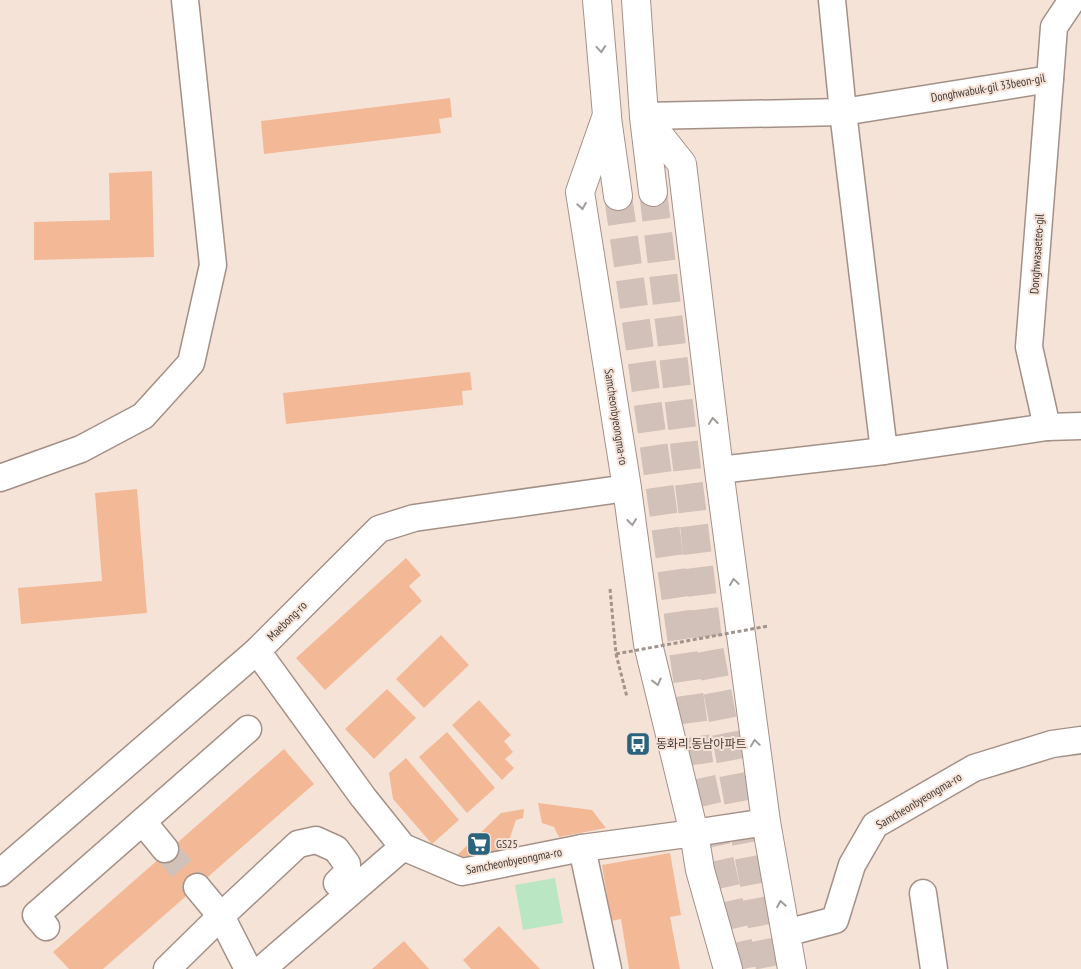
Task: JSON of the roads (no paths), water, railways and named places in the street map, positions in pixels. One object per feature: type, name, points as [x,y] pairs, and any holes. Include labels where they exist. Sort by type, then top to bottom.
[{"type":"main road","name":"Samcheonbyeongma-ro","points":[[597,0],[607,114],[580,192],[627,488],[648,644],[694,833],[700,870],[728,969]]},
{"type":"main road","points":[[636,0],[644,116],[653,192]]},
{"type":"main road","points":[[607,114],[618,196]]},
{"type":"main road","points":[[644,116],[682,164],[719,470],[766,822],[792,969]]},
{"type":"street","points":[[0,478],[81,449],[142,416],[191,362],[213,265],[185,0]]},
{"type":"street","points":[[832,0],[843,112],[884,450]]},
{"type":"street","name":"Donghwabuk-gil 33beon-gil","points":[[644,116],[843,112],[1050,79],[1054,27],[1072,0]]},
{"type":"street","name":"Donghwasaeteo-gil","points":[[1047,427],[1029,347],[1050,79]]},
{"type":"street","points":[[719,470],[884,450],[1047,427],[1081,426]]},
{"type":"street","name":"Maebong-ro","points":[[0,873],[257,651],[379,529],[414,518],[627,488]]},
{"type":"street","name":"Samcheonbyeongma-ro","points":[[257,651],[403,847],[462,872],[582,848],[766,822]]},
{"type":"street","points":[[46,927],[36,915],[248,729]]},
{"type":"street","name":"Samcheonbyeongma-ro","points":[[786,933],[835,920],[852,865],[875,825],[974,768],[1052,744],[1081,740]]},
{"type":"street","points":[[143,822],[165,848]]},
{"type":"street","points":[[167,969],[220,916],[298,844],[316,840],[336,848],[347,864],[347,873],[337,883]]},
{"type":"street","points":[[262,969],[403,847]]},
{"type":"street","points":[[582,848],[608,969]]},
{"type":"street","points":[[197,887],[220,916],[248,969]]},
{"type":"street","points":[[923,893],[934,969]]},
{"type":"tunnel","points":[[653,192],[709,647],[770,969]]},
{"type":"tunnel","points":[[618,196],[701,776],[744,969]]},
{"type":"tunnel","points":[[165,849],[197,887]]},
{"type":"place","name":"동화리.동남아파트","points":[[638,744]]},
{"type":"place","name":"GS25","points":[[479,844]]}]
